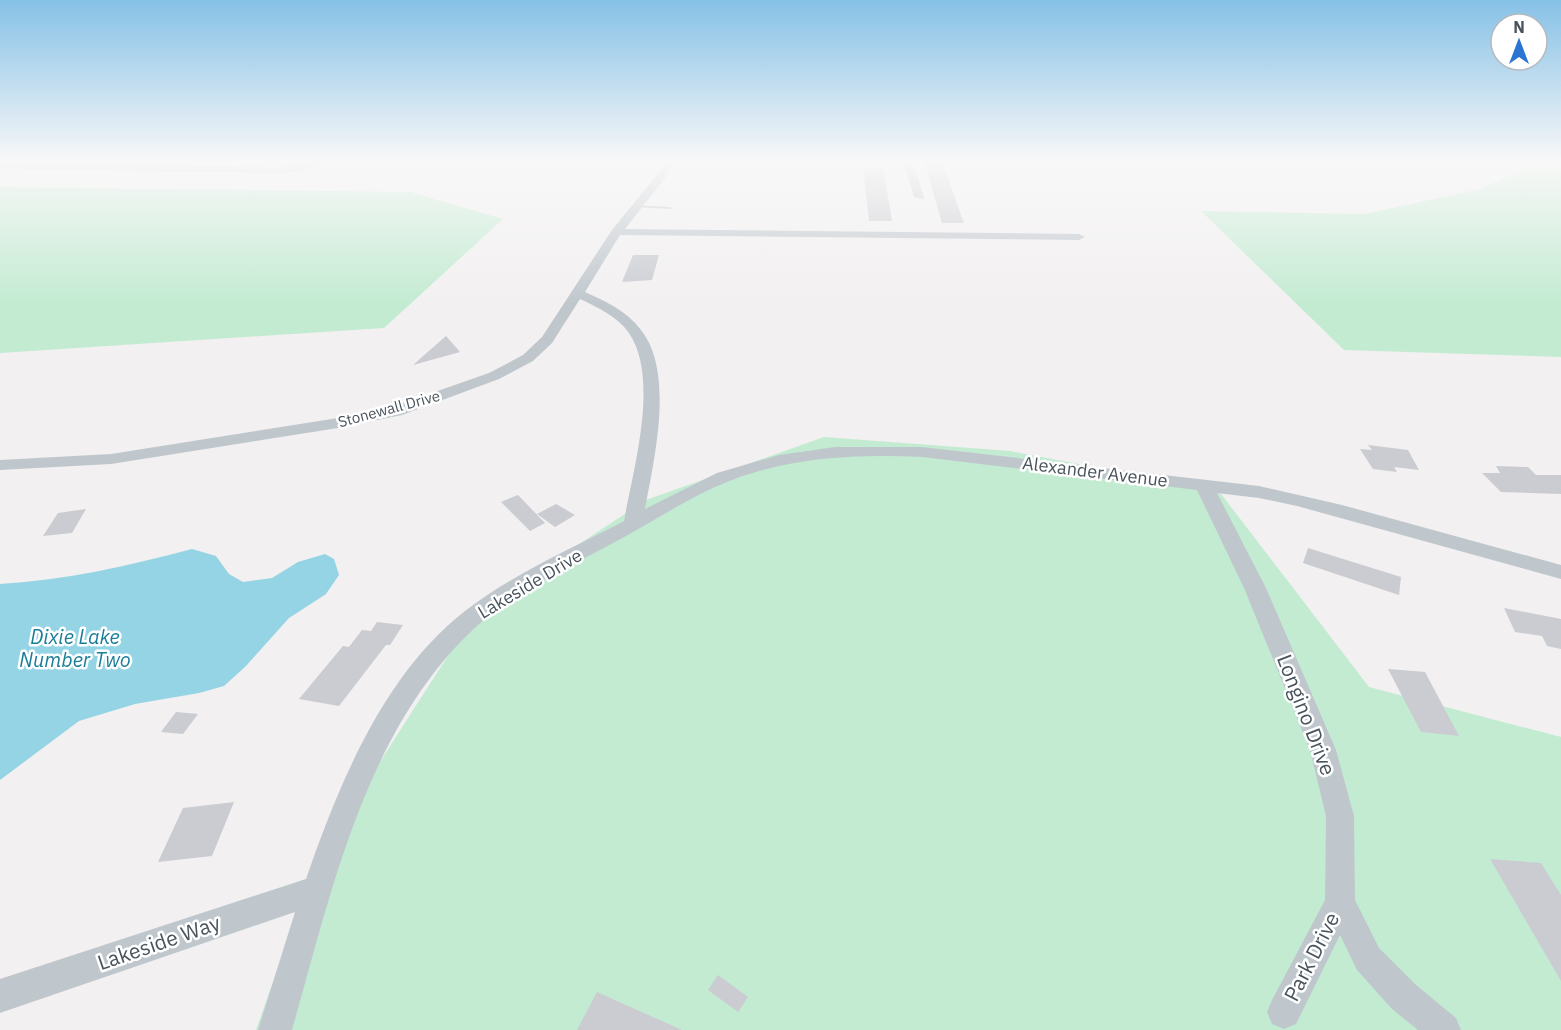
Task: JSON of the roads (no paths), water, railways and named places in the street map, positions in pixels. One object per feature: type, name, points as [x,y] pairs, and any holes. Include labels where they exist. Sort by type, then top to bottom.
[{"type":"street","name":"Stonewall Drive","points":[[0,465],[111,459],[338,423],[396,411],[494,376],[528,358],[547,340],[633,208]]},
{"type":"street","points":[[616,232],[1078,237]]},
{"type":"street","points":[[577,293],[620,316],[637,333],[646,351],[652,411],[633,524]]},
{"type":"street","name":"Alexander Avenue","points":[[633,524],[699,488],[743,470],[795,457],[848,450],[922,452],[1203,484],[1309,502],[1561,572]]},
{"type":"street","name":"Longino Drive","points":[[1203,484],[1255,588],[1323,750],[1340,816],[1340,902],[1368,959],[1404,998],[1444,1030]]},
{"type":"street","name":"Lakeside Drive","points":[[275,1030],[318,890],[366,763],[410,686],[443,644],[471,618],[499,599],[633,524]]},
{"type":"street","name":"Lakeside Way","points":[[0,996],[318,890]]},
{"type":"street","name":"Park Drive","points":[[1284,1012],[1340,902]]},
{"type":"water","name":"Dixie Lake Number Two","points":[[192,549],[216,556],[229,574],[243,582],[272,578],[298,562],[325,554],[334,559],[339,575],[326,594],[289,618],[246,666],[224,686],[199,693],[135,704],[79,721],[0,780],[0,584],[97,571]]}]
